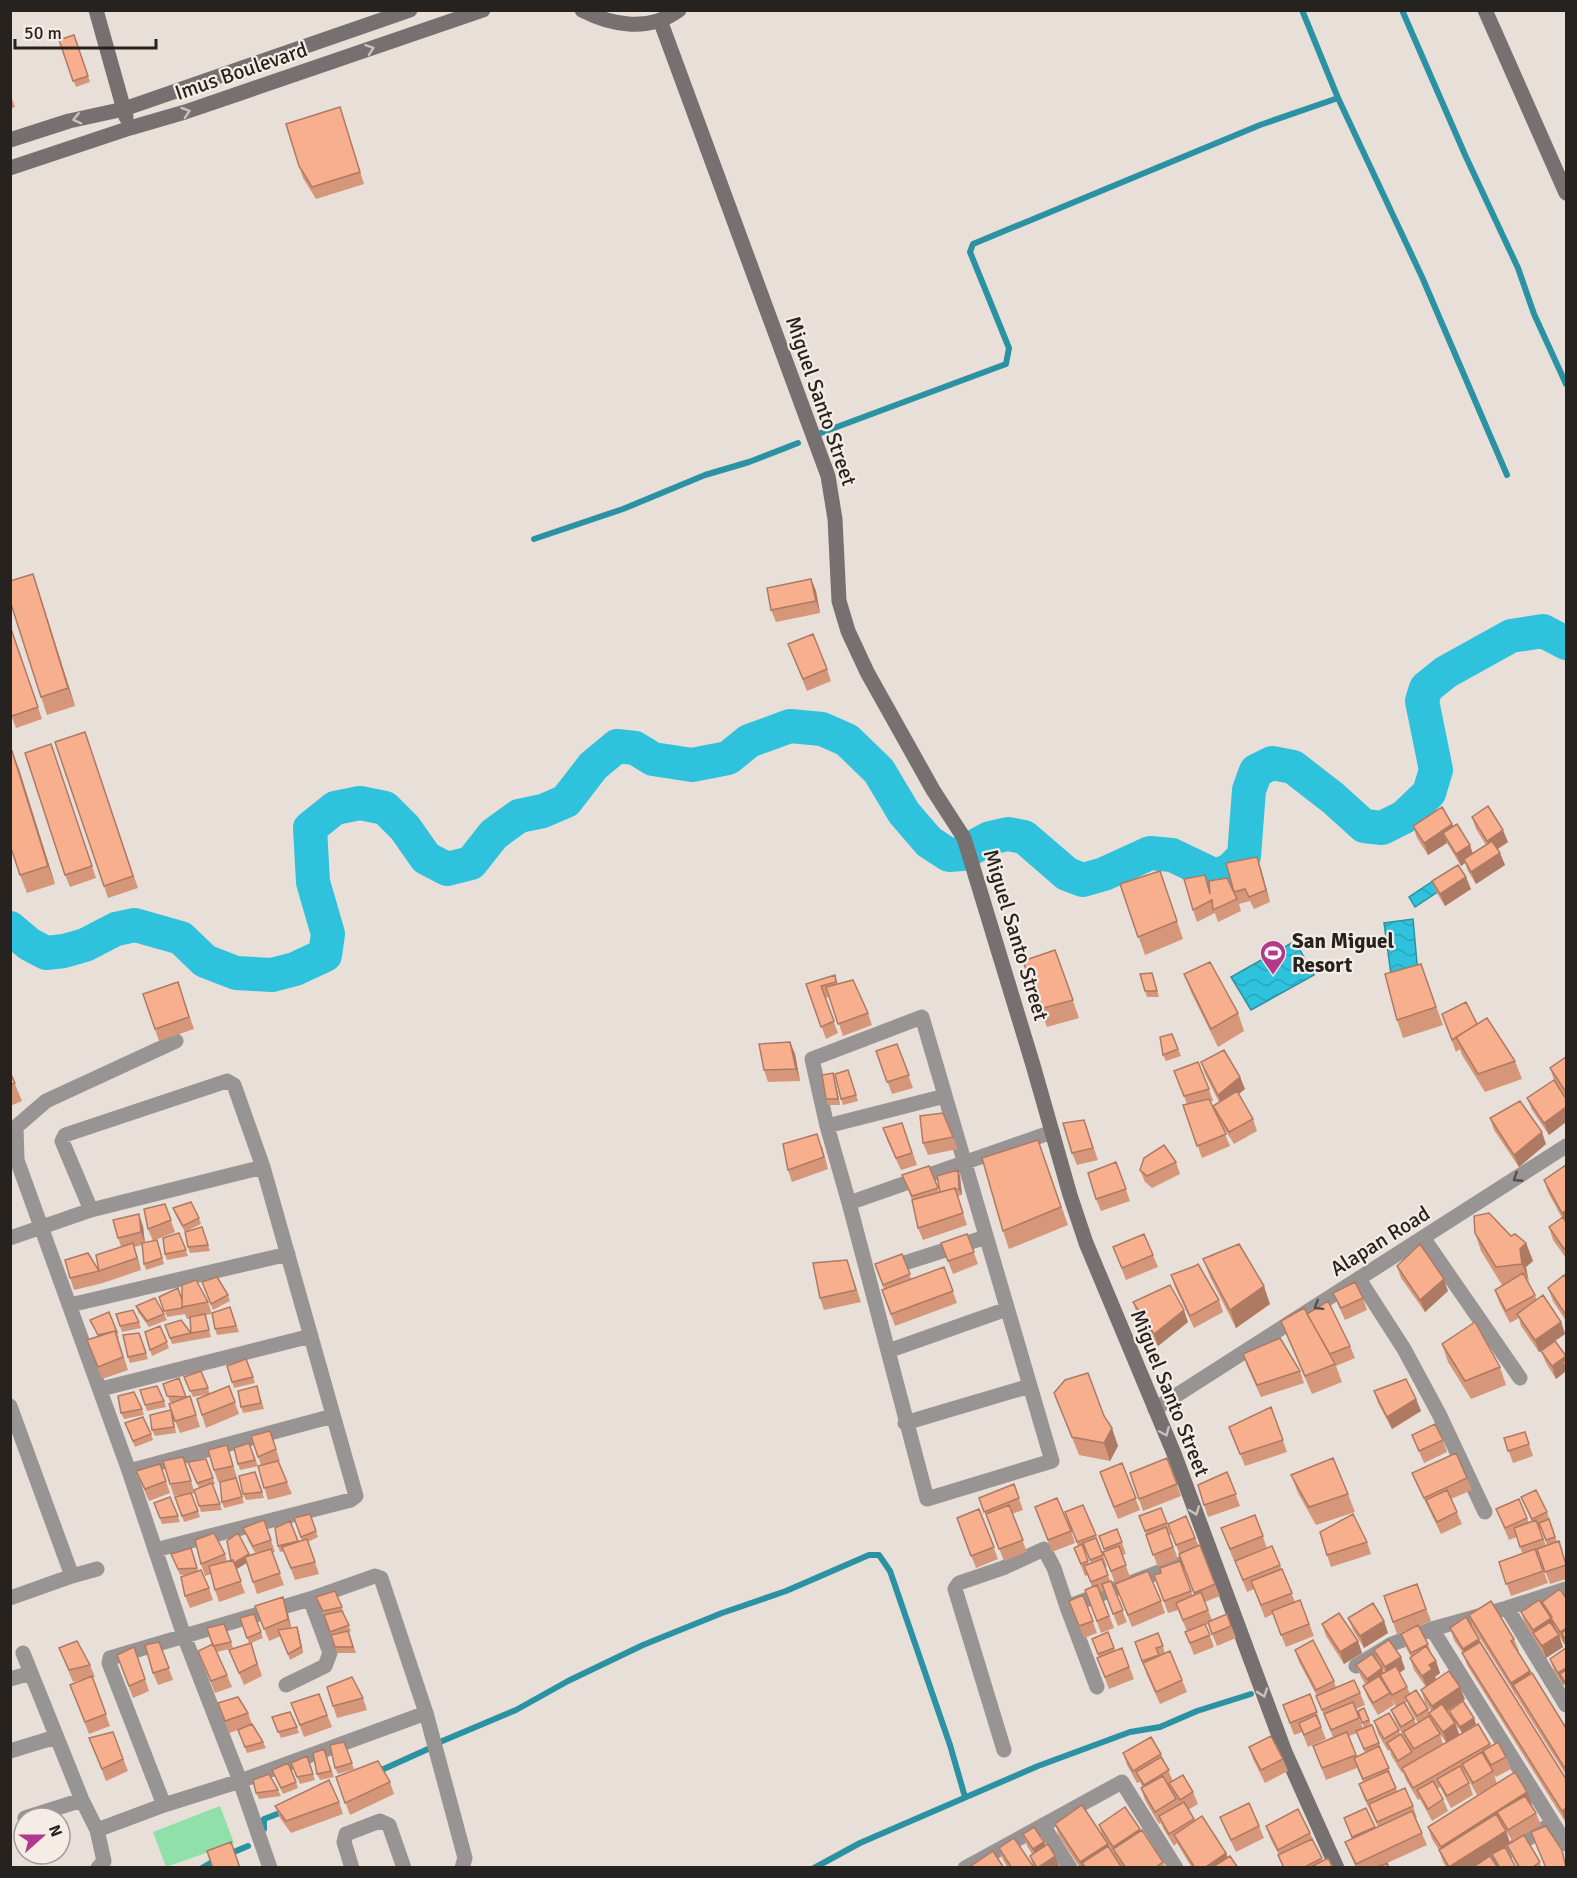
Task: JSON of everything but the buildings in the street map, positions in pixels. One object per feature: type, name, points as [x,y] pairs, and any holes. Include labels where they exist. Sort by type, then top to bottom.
[{"type":"main road","points":[[96,10],[130,128]]},
{"type":"main road","name":"Imus Boulevard","points":[[10,140],[69,121],[124,109],[410,10]]},
{"type":"main road","name":"Imus Boulevard","points":[[10,168],[185,112],[483,10]]},
{"type":"main road","points":[[582,10],[598,19],[635,25],[660,20],[679,10]]},
{"type":"main road","points":[[1485,10],[1566,193]]},
{"type":"main road","name":"Miguel Santo Street","points":[[660,20],[826,469],[834,504],[838,593],[845,622],[867,672],[933,789],[964,838],[1086,1243],[1175,1456],[1200,1557],[1337,1868]]},
{"type":"street","points":[[922,1017],[1052,1461],[927,1499],[827,1126],[812,1059],[922,1017]]},
{"type":"street","points":[[176,1041],[46,1101],[16,1127],[17,1160],[101,1389],[184,1636],[240,1781],[270,1868]]},
{"type":"street","points":[[91,1210],[62,1141],[65,1134],[227,1081],[234,1085],[263,1167],[356,1496],[155,1550]]},
{"type":"street","points":[[827,1126],[945,1096]]},
{"type":"street","points":[[849,1203],[1052,1132]]},
{"type":"street","name":"Alapan Road","points":[[1155,1409],[1566,1146]]},
{"type":"street","points":[[10,1238],[91,1210],[263,1167]]},
{"type":"street","points":[[868,1275],[986,1237]]},
{"type":"street","points":[[1424,1239],[1520,1378]]},
{"type":"street","points":[[70,1305],[288,1254]]},
{"type":"street","points":[[1359,1279],[1404,1349],[1434,1404],[1485,1512]]},
{"type":"street","points":[[888,1351],[1007,1309]]},
{"type":"street","points":[[101,1389],[311,1336]]},
{"type":"street","points":[[905,1422],[1030,1386]]},
{"type":"street","points":[[10,1406],[72,1576]]},
{"type":"street","points":[[129,1471],[333,1416]]},
{"type":"street","points":[[1004,1750],[955,1589],[959,1583],[1003,1568],[1044,1549],[1054,1568],[1097,1687]]},
{"type":"street","points":[[1067,1607],[1200,1557]]},
{"type":"street","points":[[10,1598],[96,1569]]},
{"type":"street","points":[[164,1805],[108,1660],[310,1599],[372,1577],[381,1578],[426,1713],[465,1858],[462,1868]]},
{"type":"street","points":[[1356,1666],[1392,1644],[1432,1629],[1566,1589]]},
{"type":"street","points":[[286,1685],[311,1675],[325,1666],[330,1653],[310,1599]]},
{"type":"street","points":[[1507,1608],[1566,1705]]},
{"type":"street","points":[[1432,1629],[1454,1675],[1517,1776],[1566,1844]]},
{"type":"street","points":[[23,1653],[82,1800],[97,1830],[104,1861],[98,1868]]},
{"type":"street","points":[[10,1679],[31,1673]]},
{"type":"street","points":[[97,1830],[426,1713]]},
{"type":"street","points":[[10,1751],[56,1737]]},
{"type":"street","points":[[965,1868],[1122,1782],[1176,1868]]},
{"type":"street","points":[[63,1806],[82,1800]]},
{"type":"street","points":[[352,1868],[344,1842],[346,1834],[381,1821],[389,1825],[404,1868]]},
{"type":"street","points":[[1481,1868],[1553,1823]]},
{"type":"street","points":[[1043,1825],[1070,1868]]},
{"type":"green space","points":[[220,1806],[234,1843],[166,1867],[153,1832]]},
{"type":"water","points":[[1433,881],[1439,891],[1415,907],[1409,897]]},
{"type":"water","points":[[1413,919],[1418,974],[1392,982],[1384,923]]},
{"type":"water","name":"San Miguel Resort","points":[[1295,941],[1314,975],[1251,1010],[1231,977]]},
{"type":"waterway","points":[[1302,10],[1338,98],[1422,277],[1507,475]]},
{"type":"waterway","points":[[1402,10],[1466,157],[1518,268],[1534,314],[1566,384]]},
{"type":"waterway","points":[[818,434],[1006,364],[1009,348],[970,252],[973,244],[1260,125],[1338,98]]},
{"type":"waterway","points":[[534,539],[623,509],[705,475],[749,462],[798,443]]},
{"type":"waterway","points":[[10,928],[29,944],[46,953],[85,945],[116,929],[135,925],[181,938],[205,961],[236,973],[272,975],[295,969],[325,955],[328,934],[313,882],[310,828],[335,808],[360,803],[385,808],[405,828],[426,858],[447,869],[471,863],[494,834],[519,816],[543,811],[566,801],[593,766],[617,746],[635,748],[653,759],[692,765],[728,758],[749,741],[790,726],[822,729],[847,740],[879,771],[904,813],[929,842],[949,855],[961,854],[990,838],[1008,834],[1024,837],[1067,874],[1083,880],[1104,874],[1150,853],[1172,855],[1216,876],[1230,870],[1244,856],[1249,790],[1256,771],[1272,763],[1293,767],[1364,826],[1382,828],[1404,817],[1429,793],[1436,770],[1422,701],[1426,688],[1446,672],[1511,636],[1543,631],[1566,643]]},
{"type":"waterway","points":[[440,1742],[516,1710],[568,1681],[643,1645],[722,1613],[786,1591],[869,1555],[879,1555],[890,1571],[950,1745],[965,1797]]},
{"type":"waterway","points":[[814,1868],[860,1843],[1038,1766],[1130,1732],[1160,1727],[1197,1711],[1251,1694]]},
{"type":"waterway","points":[[377,1772],[428,1749]]},
{"type":"waterway","points":[[264,1829],[264,1819],[285,1811]]},
{"type":"waterway","points":[[229,1854],[248,1846]]},
{"type":"waterway","points":[[202,1868],[217,1859]]},
{"type":"place","name":"San Miguel Resort","points":[[1273,976]]}]
